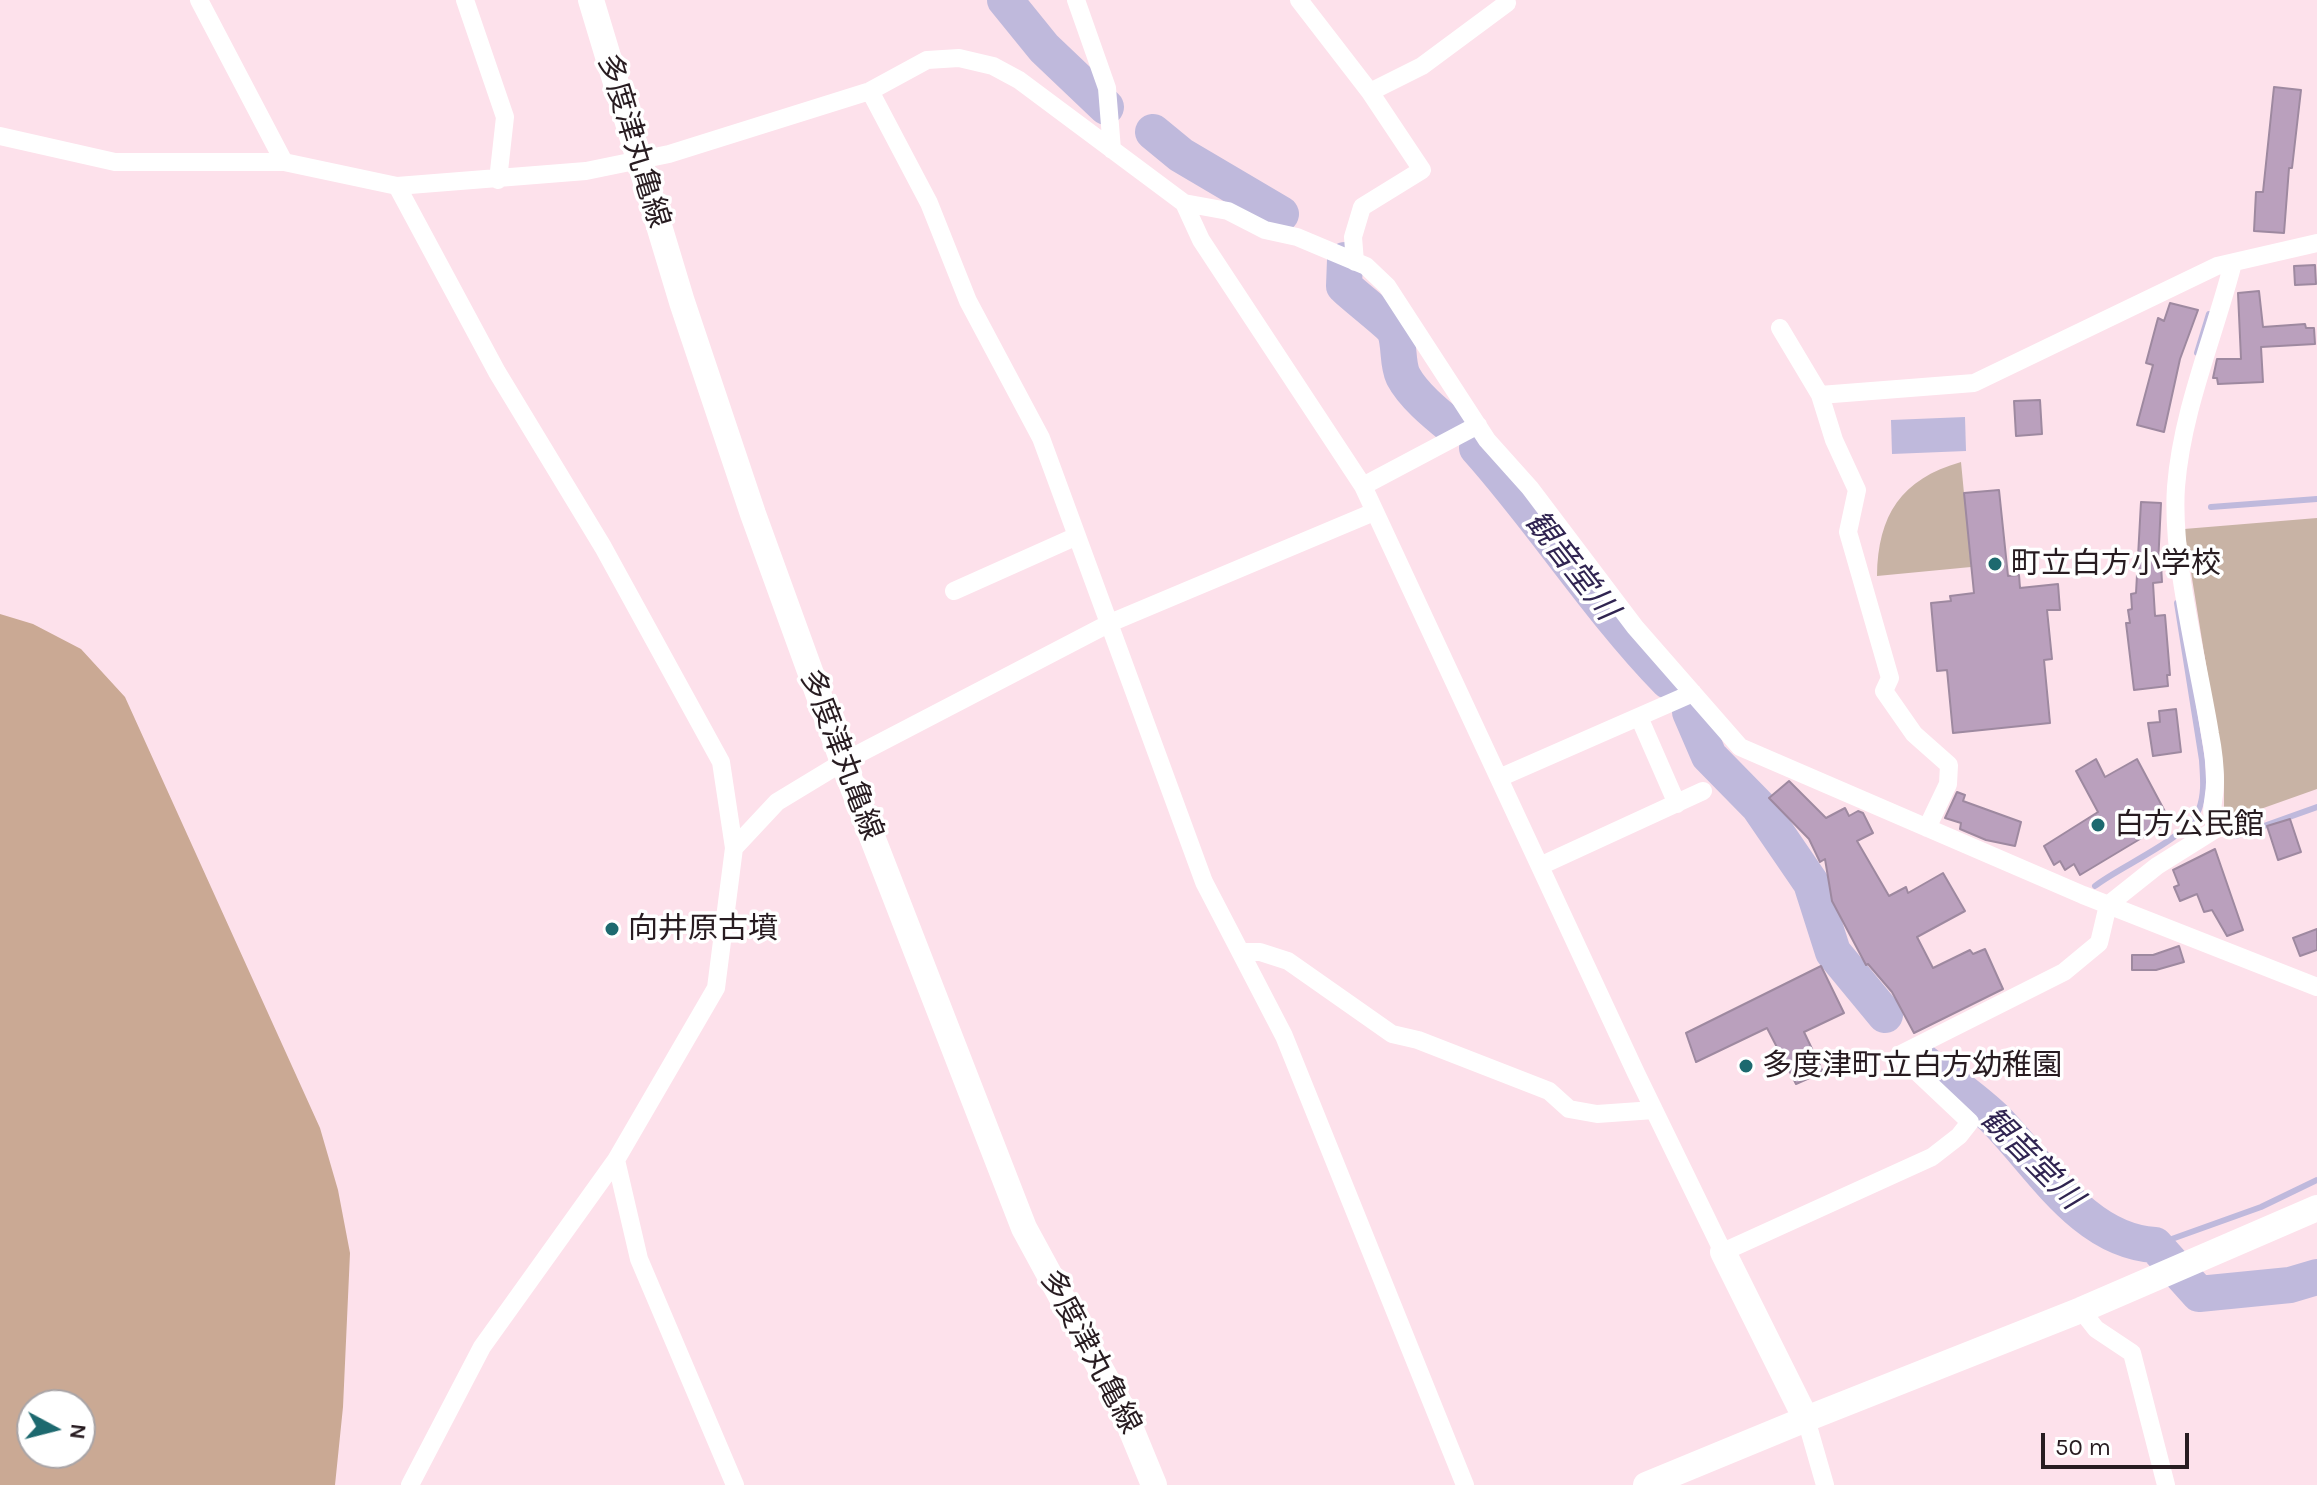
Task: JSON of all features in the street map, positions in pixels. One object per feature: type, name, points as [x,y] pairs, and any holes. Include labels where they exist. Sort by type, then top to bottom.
[{"type":"main road","name":"多度津丸亀線","points":[[591,0],[639,161],[753,514],[843,762],[1024,1228],[1130,1426],[1154,1485]]},
{"type":"main road","points":[[1646,1485],[2196,1263],[2317,1208]]},
{"type":"main road","points":[[1723,1252],[1806,1419]]},
{"type":"street","points":[[199,0],[284,162]]},
{"type":"street","points":[[465,0],[505,117],[498,180]]},
{"type":"street","points":[[1076,0],[1107,88],[1112,150]]},
{"type":"street","points":[[1299,0],[1370,92],[1422,170],[1362,207],[1353,237],[1355,262]]},
{"type":"street","points":[[1370,92],[1422,66],[1507,3]]},
{"type":"street","points":[[0,136],[115,162],[284,162],[397,186],[498,180],[586,171],[639,161],[870,91],[927,60],[959,58],[993,66],[1019,80],[1184,203],[1228,211],[1265,230],[1297,237],[1366,266],[1387,286],[1478,425],[1635,627],[1740,747],[2108,905],[2317,987]]},
{"type":"street","points":[[870,91],[929,203],[968,301],[1041,438],[1204,882],[1284,1036],[1465,1485]]},
{"type":"street","points":[[397,186],[497,372],[603,547],[721,762],[734,848],[716,988],[616,1160],[482,1347],[410,1485]]},
{"type":"street","points":[[1184,203],[1201,240],[1363,486],[1723,1252],[1932,1157],[1959,1136],[1970,1122],[1899,1055],[2064,972],[2099,943],[2108,905],[2157,866],[2216,829],[2209,811],[2215,784],[2212,745],[2175,523],[2176,484],[2192,398],[2214,337],[2233,263]]},
{"type":"street","points":[[1820,395],[1974,383],[2217,266],[2317,243]]},
{"type":"street","points":[[1780,328],[1820,395],[1834,440],[1857,490],[1848,532],[1890,678],[1884,691],[1914,734],[1949,765],[1948,784],[1927,828]]},
{"type":"street","points":[[1363,486],[1478,425]]},
{"type":"street","points":[[734,848],[777,802],[843,762],[1110,623],[1374,512]]},
{"type":"street","points":[[954,591],[1077,536]]},
{"type":"street","points":[[1499,778],[1693,693]]},
{"type":"street","points":[[1639,717],[1677,804]]},
{"type":"street","points":[[1540,866],[1703,791]]},
{"type":"street","points":[[1241,952],[1260,952],[1288,961],[1392,1034],[1418,1040],[1549,1091],[1569,1109],[1597,1114],[1654,1110]]},
{"type":"street","points":[[616,1160],[639,1259],[735,1485]]},
{"type":"street","points":[[2081,1310],[2096,1329],[2132,1353],[2166,1485]]},
{"type":"street","points":[[1806,1419],[1825,1485]]},
{"type":"shaded area","points":[[1965,417],[1966,451],[1892,454],[1891,420]]},
{"type":"shaded area","points":[[1961,462],[1971,567],[1877,576],[1882,535],[1897,502],[1923,478]]},
{"type":"shaded area","points":[[2317,518],[2317,789],[2224,822],[2224,776],[2184,529]]},
{"type":"shaded area","points":[[0,614],[33,624],[81,649],[125,697],[320,1128],[338,1190],[350,1253],[343,1407],[335,1485],[0,1485]]},
{"type":"building","points":[[2274,87],[2301,90],[2292,168],[2289,168],[2284,233],[2254,231],[2256,192],[2263,192]]},
{"type":"building","points":[[2315,265],[2316,284],[2295,285],[2294,266]]},
{"type":"building","points":[[2259,291],[2263,327],[2305,324],[2306,328],[2314,328],[2315,344],[2261,347],[2263,382],[2218,384],[2217,378],[2213,378],[2217,359],[2241,359],[2238,293]]},
{"type":"building","points":[[2170,303],[2198,310],[2180,359],[2164,432],[2137,425],[2153,365],[2146,363],[2158,318],[2164,321]]},
{"type":"building","points":[[2040,400],[2042,434],[2016,436],[2014,401]]},
{"type":"building","points":[[1999,490],[2008,576],[2019,575],[2020,588],[2058,584],[2060,610],[2047,610],[2052,659],[2044,660],[2050,723],[1953,733],[1947,670],[1937,671],[1931,603],[1951,601],[1950,596],[1974,593],[1964,493]]},
{"type":"building","points":[[2141,502],[2161,503],[2158,565],[2161,565],[2162,582],[2153,583],[2155,616],[2165,615],[2170,675],[2167,675],[2168,686],[2134,690],[2126,623],[2130,623],[2128,610],[2132,609],[2131,594],[2136,593]]},
{"type":"building","points":[[2176,709],[2181,752],[2153,756],[2148,723],[2160,722],[2159,711]]},
{"type":"building","points":[[2096,759],[2105,777],[2137,759],[2170,821],[2080,875],[2074,864],[2065,870],[2060,861],[2054,865],[2044,846],[2098,812],[2076,771]]},
{"type":"building","points":[[1789,781],[1826,818],[1845,808],[1849,816],[1858,811],[1863,813],[1873,833],[1857,841],[1889,896],[1906,887],[1908,893],[1943,873],[1965,911],[1917,937],[1933,968],[1970,950],[1973,954],[1985,949],[2003,989],[1914,1033],[1892,992],[1866,965],[1832,901],[1825,859],[1820,862],[1809,839],[1769,798]]},
{"type":"building","points":[[1957,792],[1965,795],[1963,801],[2021,822],[2015,846],[1986,840],[1960,829],[1961,823],[1945,818]]},
{"type":"building","points":[[2290,819],[2301,852],[2278,860],[2267,826]]},
{"type":"building","points":[[2215,849],[2243,930],[2227,936],[2212,910],[2204,912],[2197,894],[2180,901],[2174,887],[2179,885],[2173,870]]},
{"type":"building","points":[[2317,929],[2317,950],[2300,956],[2293,938]]},
{"type":"building","points":[[2179,946],[2184,962],[2156,970],[2132,970],[2132,955],[2153,955]]},
{"type":"building","points":[[1821,966],[1844,1013],[1804,1032],[1823,1072],[1796,1084],[1767,1028],[1696,1062],[1686,1033]]},
{"type":"waterway","name":"観音堂川","points":[[1005,0],[1044,48],[1106,107]]},
{"type":"waterway","name":"観音堂川","points":[[1153,132],[1181,155],[1281,214]]},
{"type":"waterway","name":"観音堂川","points":[[1345,260],[1344,286],[1392,328],[1397,337],[1400,366],[1407,383],[1451,426]]},
{"type":"waterway","points":[[2197,353],[2209,314]]},
{"type":"waterway","name":"観音堂川","points":[[1477,448],[1618,625],[1668,681]]},
{"type":"waterway","points":[[2211,507],[2317,499]]},
{"type":"waterway","points":[[2095,886],[2168,841],[2193,820],[2201,803],[2202,760],[2177,603]]},
{"type":"waterway","name":"観音堂川","points":[[1690,712],[1709,756],[1759,807],[1811,883],[1833,952],[1885,1015]]},
{"type":"waterway","points":[[2236,836],[2317,807]]},
{"type":"waterway","name":"観音堂川","points":[[1921,1060],[1994,1118],[2046,1177],[2085,1215],[2106,1230],[2129,1240],[2155,1245],[2199,1294],[2290,1285],[2317,1277]]},
{"type":"waterway","points":[[2155,1245],[2261,1207],[2317,1180]]},
{"type":"place","name":"町立白方小学校","points":[[1995,564]]},
{"type":"place","name":"白方公民館","points":[[2098,825]]},
{"type":"place","name":"向井原古墳","points":[[612,929]]},
{"type":"place","name":"多度津町立白方幼稚園","points":[[1746,1066]]}]
